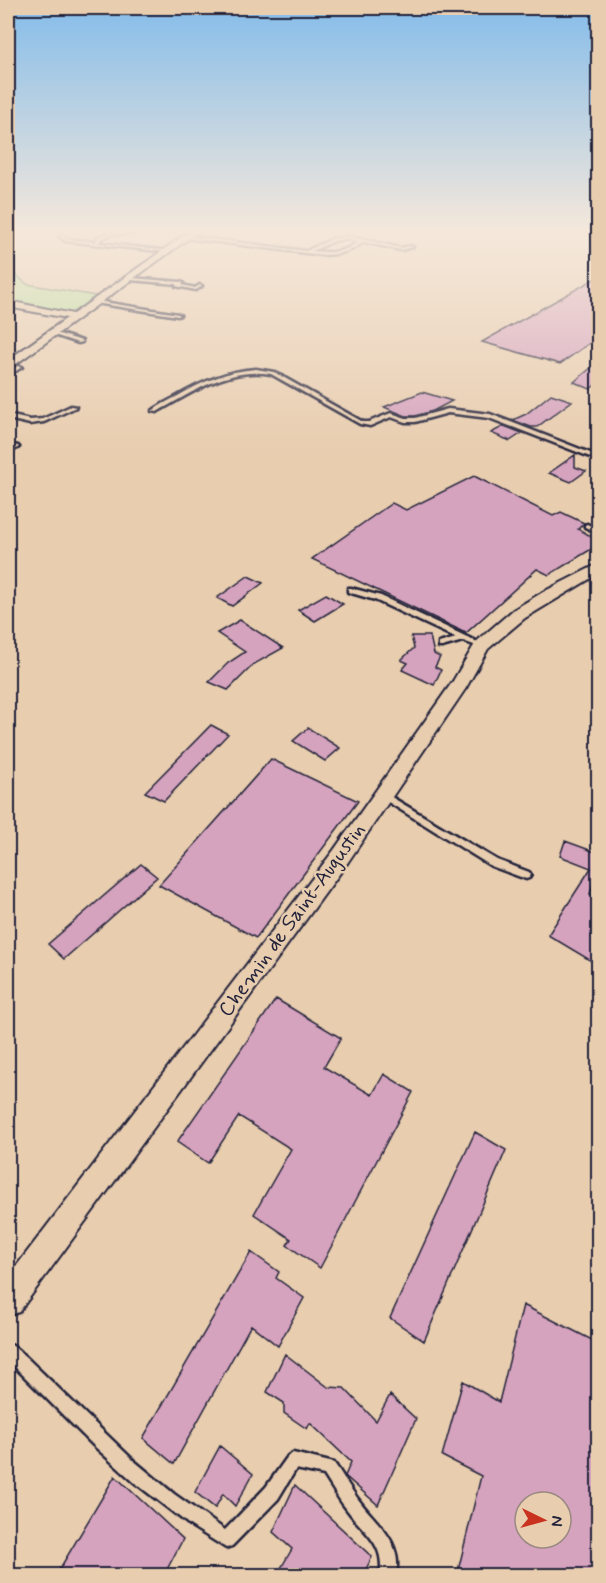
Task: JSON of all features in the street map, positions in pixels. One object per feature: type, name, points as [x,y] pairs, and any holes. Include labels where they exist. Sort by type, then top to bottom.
[{"type":"street","points":[[13,305],[75,317]]},
{"type":"street","points":[[8,365],[93,305]]},
{"type":"street","name":"Chemin de Saint-Augustin","points":[[8,1301],[341,856],[460,684],[473,642],[548,595],[598,568]]},
{"type":"lane","points":[[115,305],[178,315]]},
{"type":"lane","points":[[53,333],[80,342]]},
{"type":"lane","points":[[8,375],[19,367]]},
{"type":"lane","points":[[155,411],[220,378],[242,370],[258,370],[279,375],[362,423],[370,424],[392,415],[415,420],[448,411],[490,416],[598,458]]},
{"type":"lane","points":[[8,417],[30,422],[44,420],[73,407]]},
{"type":"lane","points":[[8,446],[16,447]]},
{"type":"lane","points":[[588,526],[598,531]]},
{"type":"lane","points":[[351,591],[378,598],[473,642]]},
{"type":"lane","points":[[442,645],[473,642]]},
{"type":"lane","points":[[383,795],[474,848],[494,863],[526,875]]},
{"type":"lane","points":[[8,1351],[38,1377],[114,1454],[198,1522],[226,1540],[272,1493],[293,1461],[329,1468],[355,1508],[381,1534],[392,1566],[388,1575]]},
{"type":"green space","points":[[22,305],[90,305],[74,316]]},
{"type":"building","points":[[548,305],[598,305],[598,337],[560,364],[482,342]]},
{"type":"building","points":[[598,362],[598,383],[590,389],[574,382]]},
{"type":"building","points":[[422,392],[452,401],[433,411],[415,416],[406,416],[384,407]]},
{"type":"building","points":[[551,394],[572,401],[537,427],[513,420],[526,414]]},
{"type":"building","points":[[504,426],[522,433],[510,441],[491,433]]},
{"type":"building","points":[[575,455],[575,467],[586,471],[571,482],[549,473]]},
{"type":"building","points":[[474,476],[553,516],[561,512],[584,523],[578,529],[598,540],[598,545],[549,575],[537,569],[466,633],[312,559],[392,503],[406,510]]},
{"type":"building","points":[[248,576],[263,583],[232,606],[217,598]]},
{"type":"building","points":[[326,594],[343,604],[315,621],[298,610]]},
{"type":"building","points":[[240,620],[283,648],[254,664],[228,690],[209,682],[228,663],[245,652],[217,633]]},
{"type":"building","points":[[411,636],[430,636],[434,654],[440,657],[435,667],[441,670],[434,685],[402,670],[408,663],[401,660],[414,648]]},
{"type":"building","points":[[211,725],[228,734],[164,801],[145,792]]},
{"type":"building","points":[[308,728],[340,748],[325,761],[293,741]]},
{"type":"building","points":[[271,759],[358,801],[256,938],[159,885]]},
{"type":"building","points":[[565,841],[598,853],[598,870],[590,894],[598,899],[598,965],[548,935],[591,868],[560,856]]},
{"type":"building","points":[[141,864],[157,877],[64,959],[48,944]]},
{"type":"building","points":[[276,999],[341,1038],[324,1067],[372,1095],[384,1074],[413,1092],[320,1268],[287,1245],[291,1239],[254,1214],[291,1149],[239,1116],[208,1163],[177,1142]]},
{"type":"building","points":[[475,1132],[506,1150],[424,1341],[390,1318]]},
{"type":"building","points":[[251,1252],[279,1272],[276,1278],[304,1298],[278,1346],[251,1325],[174,1464],[143,1438]]},
{"type":"building","points":[[523,1305],[598,1343],[598,1575],[457,1575],[481,1476],[442,1456],[463,1381],[499,1402]]},
{"type":"building","points":[[285,1354],[328,1387],[344,1388],[376,1421],[390,1395],[416,1419],[378,1505],[345,1476],[351,1462],[310,1423],[307,1429],[284,1413],[284,1403],[267,1392]]},
{"type":"building","points":[[220,1446],[253,1474],[235,1506],[223,1494],[215,1508],[195,1492]]},
{"type":"building","points":[[115,1476],[183,1539],[164,1575],[56,1575]]},
{"type":"building","points":[[295,1485],[372,1557],[363,1575],[277,1575],[292,1549],[273,1532]]}]
